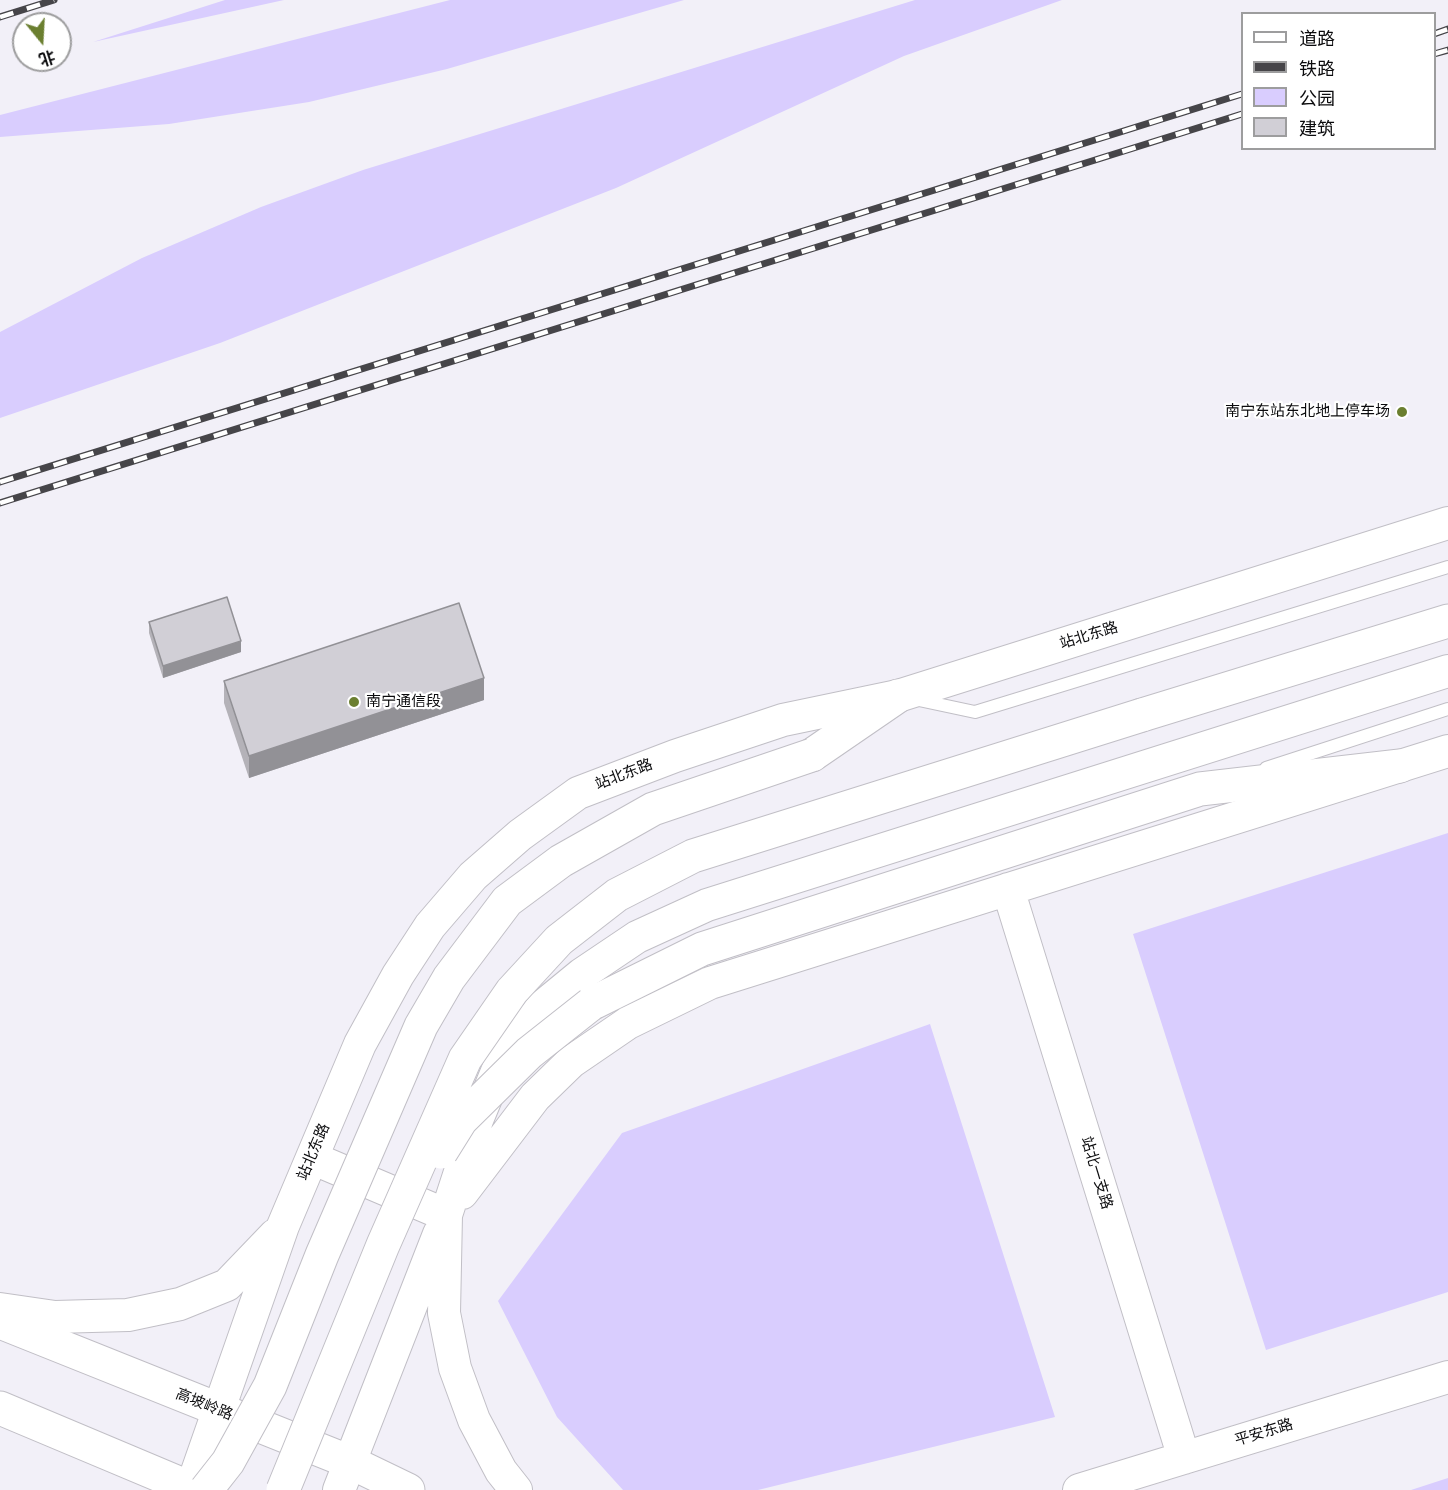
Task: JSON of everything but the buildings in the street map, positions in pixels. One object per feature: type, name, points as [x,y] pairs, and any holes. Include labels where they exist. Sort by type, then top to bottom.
[{"type":"main road","points":[[283,1490],[383,1245],[465,1059],[513,991],[559,940],[617,895],[693,856],[1448,621]]},
{"type":"main road","points":[[0,1408],[197,1490],[228,1462],[270,1386],[322,1255],[421,1026],[449,978],[507,901],[561,861],[653,809],[812,755],[898,696]]},
{"type":"main road","points":[[383,1245],[461,1120],[529,1053],[591,1004],[702,949],[1200,789],[1400,765]]},
{"type":"main road","name":"高坡岭路","points":[[0,1322],[220,1412],[345,1476],[408,1490]]},
{"type":"street","name":"站北东路","points":[[197,1490],[220,1412],[283,1226],[360,1044],[398,975],[430,926],[473,876],[520,835],[578,793],[675,756],[783,720],[898,696],[1448,523]]},
{"type":"street","points":[[345,1476],[446,1215],[477,1120],[505,1052],[543,1006],[582,974],[637,937],[707,905],[1448,671]]},
{"type":"street","points":[[516,1490],[501,1471],[474,1420],[455,1368],[444,1313],[446,1215],[535,1097],[571,1062],[627,1023],[710,983],[1448,750]]},
{"type":"street","name":"站北一支路","points":[[1008,889],[1184,1458]]},
{"type":"street","points":[[312,1158],[446,1215]]},
{"type":"street","points":[[0,1309],[56,1317],[128,1316],[180,1304],[227,1285],[260,1253],[283,1226]]},
{"type":"street","name":"平安东路","points":[[1079,1490],[1448,1377]]},
{"type":"lane","points":[[898,696],[975,712],[1448,567]]},
{"type":"lane","points":[[1200,789],[1448,709]]},
{"type":"green space","points":[[225,0],[284,0],[93,42]]},
{"type":"green space","points":[[450,0],[684,0],[447,69],[309,102],[169,124],[0,137],[0,115]]},
{"type":"green space","points":[[915,0],[1062,0],[904,56],[616,188],[220,343],[0,418],[0,332],[142,258],[261,207],[363,170]]},
{"type":"green space","points":[[1448,833],[1448,1292],[1266,1350],[1133,934]]},
{"type":"green space","points":[[930,1024],[1055,1417],[758,1490],[623,1490],[557,1417],[498,1301],[622,1133]]},
{"type":"green space","points":[[1448,1478],[1448,1490],[1411,1490]]},
{"type":"railway","points":[[0,17],[54,0]]},
{"type":"railway","points":[[1436,33],[1448,29]]},
{"type":"railway","points":[[1436,53],[1448,50]]},
{"type":"railway","points":[[0,482],[1241,94]]},
{"type":"railway","points":[[0,503],[1241,114]]},
{"type":"place","name":"南宁东站东北地上停车场","points":[[1402,412]]},
{"type":"place","name":"南宁通信段","points":[[354,702]]}]
